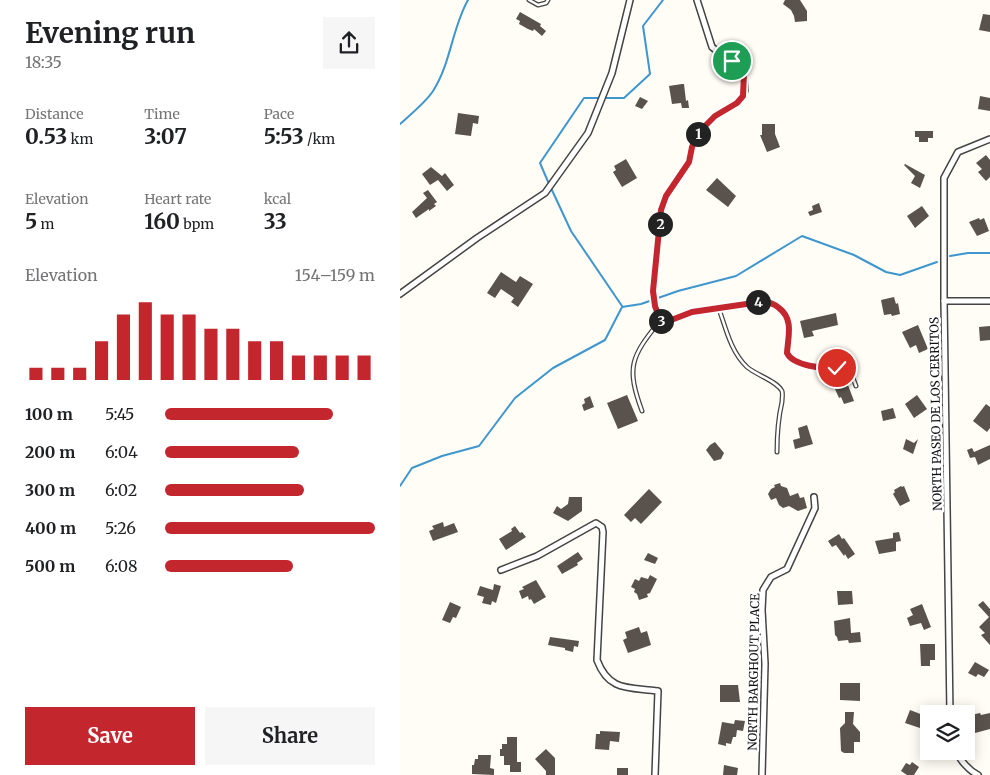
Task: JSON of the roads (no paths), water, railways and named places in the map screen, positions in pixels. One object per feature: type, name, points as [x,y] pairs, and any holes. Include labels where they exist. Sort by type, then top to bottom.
[{"type":"street","points":[[400,294],[545,193],[588,133],[612,72],[630,0]]},
{"type":"street","points":[[697,0],[712,47],[744,74],[745,90],[737,103],[715,116],[699,132],[692,147],[689,162],[666,196],[661,210],[653,291],[655,306],[660,320],[666,322],[692,312],[746,305]]},
{"type":"street","name":"NORTH PASEO DE LOS CERRITOS","points":[[950,705],[944,178],[958,152],[990,139]]},
{"type":"street","points":[[944,301],[990,301]]},
{"type":"street","name":"NORTH BARGHOUT PLACE","points":[[762,775],[765,664],[762,610],[763,590],[772,577],[787,569],[814,508],[814,497]]},
{"type":"street","points":[[500,570],[537,556],[596,523],[602,527],[597,660],[600,669],[615,685],[658,691],[655,775]]},
{"type":"street","points":[[962,760],[978,775]]},
{"type":"lane","points":[[529,0],[538,5],[546,3],[548,0]]},
{"type":"lane","points":[[746,305],[768,302],[779,308],[789,325],[787,353],[789,357],[796,361],[823,368],[844,368],[850,373],[856,386]]},
{"type":"lane","points":[[719,308],[739,359],[754,372],[776,384],[781,389],[783,395],[777,426],[777,452]]},
{"type":"lane","points":[[642,411],[632,381],[634,364],[640,347],[660,320]]},
{"type":"waterway","points":[[400,124],[433,91],[444,69],[458,22],[468,0]]},
{"type":"waterway","points":[[549,184],[540,163],[584,98],[624,98],[650,74],[643,26],[663,0]]},
{"type":"waterway","points":[[551,188],[571,231],[622,306]]},
{"type":"waterway","points":[[400,486],[412,468],[442,456],[479,446],[515,398],[553,368],[605,340],[622,307],[641,304],[678,291],[736,276],[802,236],[854,255],[886,272],[900,275],[937,262]]},
{"type":"waterway","points":[[950,256],[968,253],[990,253]]}]
